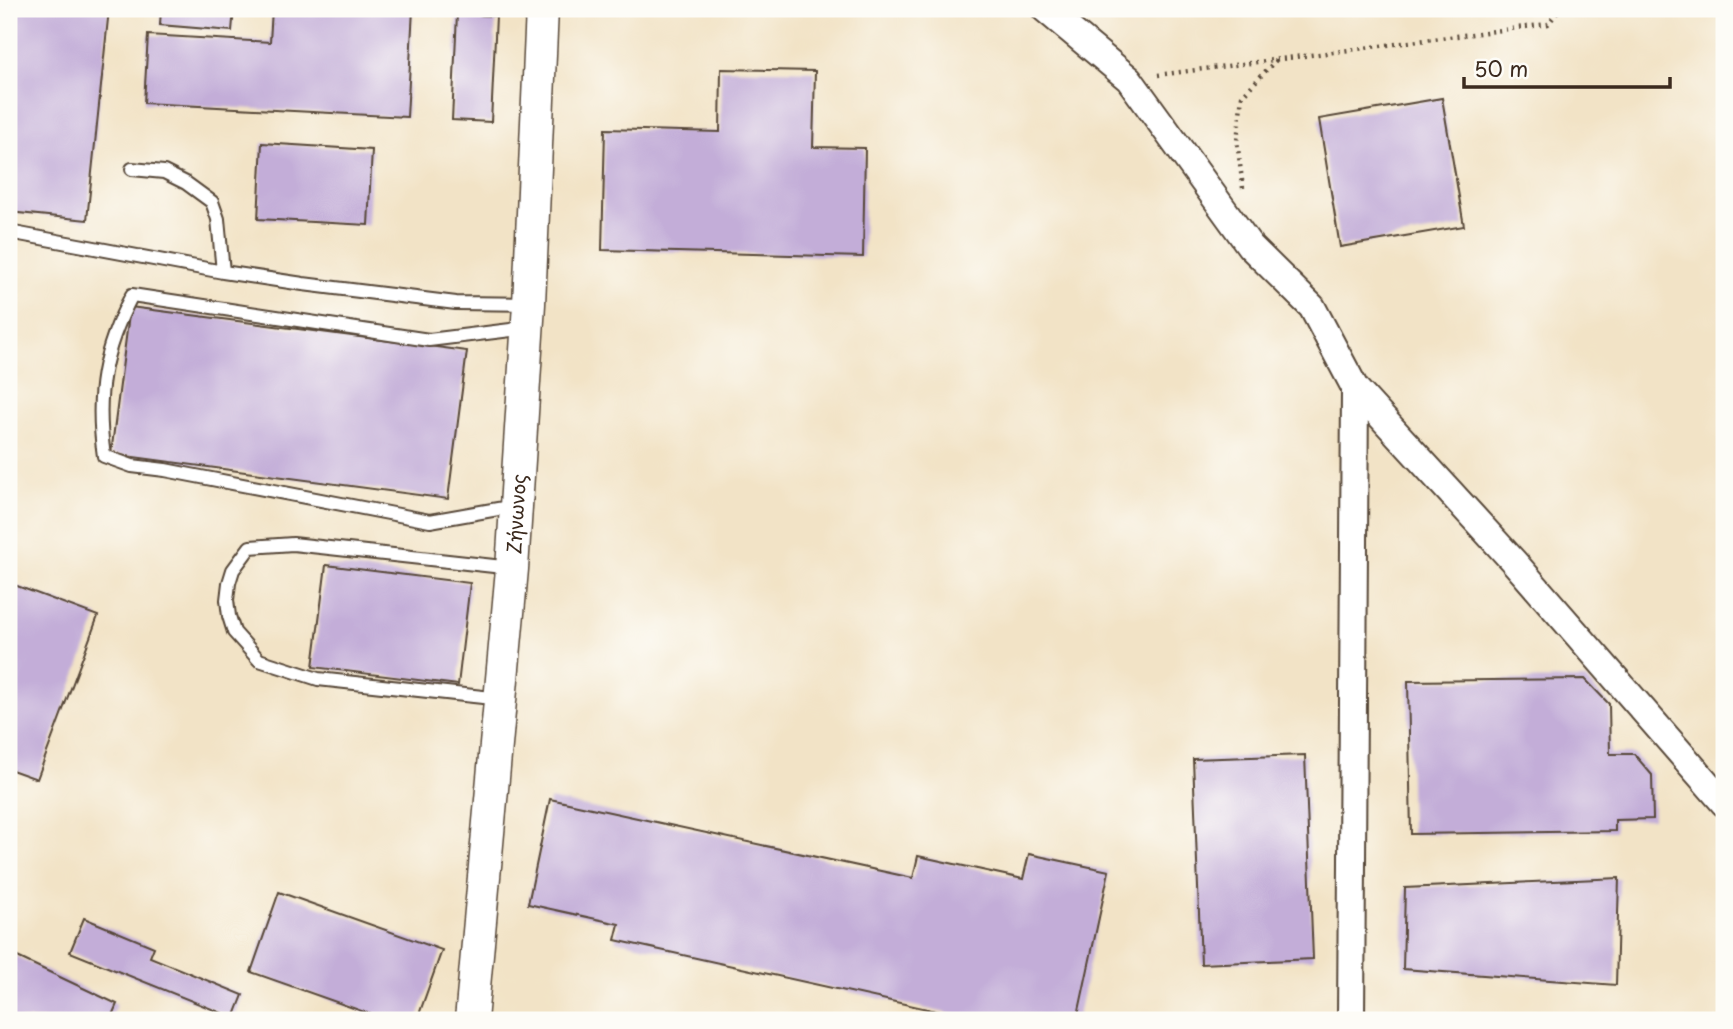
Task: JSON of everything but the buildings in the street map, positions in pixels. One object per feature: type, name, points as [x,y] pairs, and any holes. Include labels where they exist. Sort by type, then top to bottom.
[{"type":"street","name":"Ζήνωνος","points":[[471,1020],[512,569],[528,316],[542,9]]},
{"type":"street","points":[[1045,9],[1129,79],[1250,246],[1312,307],[1355,388],[1516,564],[1724,803]]},
{"type":"street","points":[[1351,1020],[1355,388]]},
{"type":"lane","points":[[132,169],[164,172],[186,183],[212,202],[218,219],[223,272]]},
{"type":"lane","points":[[9,232],[223,272],[456,303],[528,316]]},
{"type":"lane","points":[[515,506],[430,521],[132,466],[104,456],[100,397],[110,342],[132,295],[429,340],[528,316]]},
{"type":"lane","points":[[502,699],[318,680],[259,660],[234,632],[227,600],[233,569],[250,547],[293,544],[512,569]]},
{"type":"path","points":[[1129,79],[1548,24],[1560,9]]},
{"type":"path","points":[[1243,193],[1237,141],[1242,96],[1277,60]]}]
